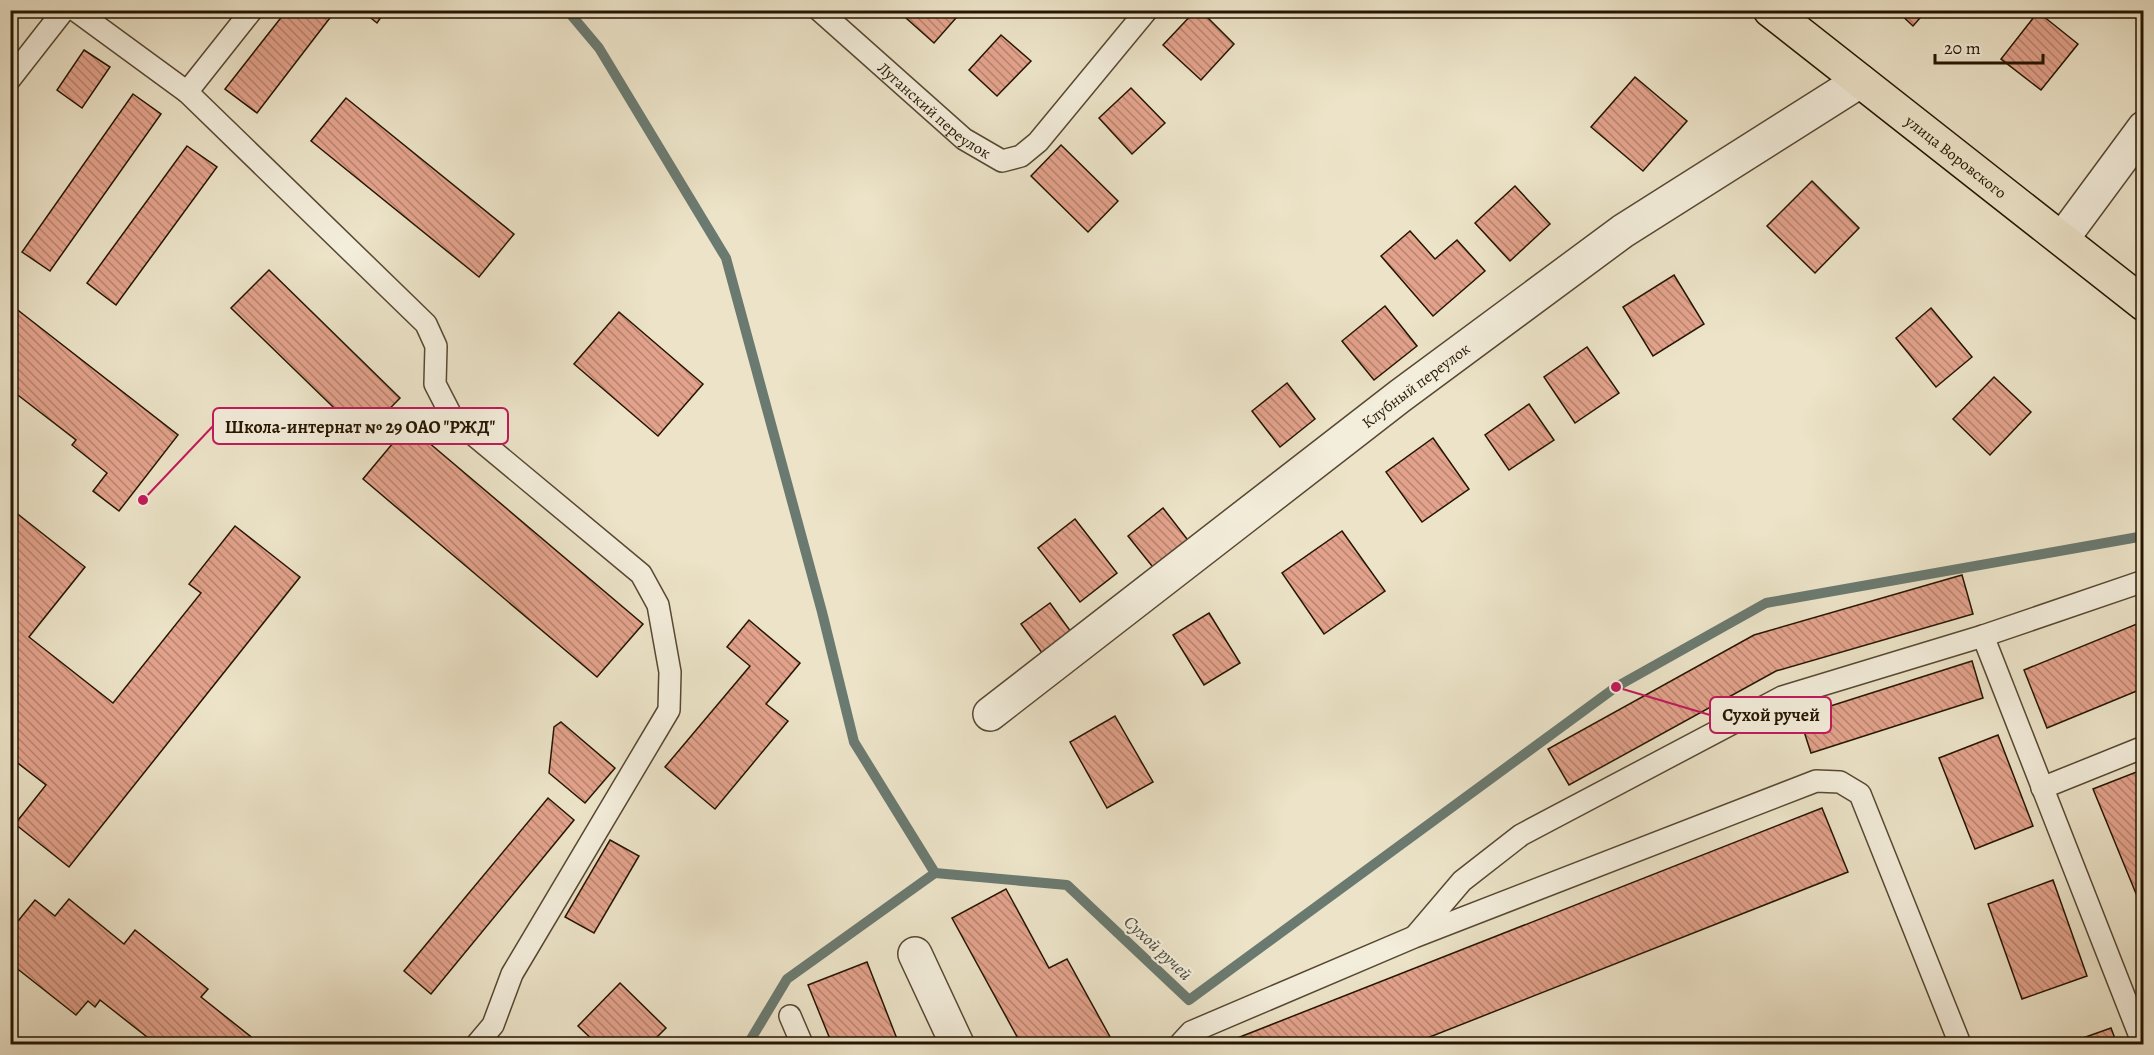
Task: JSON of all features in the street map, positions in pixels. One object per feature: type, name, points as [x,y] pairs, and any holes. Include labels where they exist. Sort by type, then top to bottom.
[{"type":"main road","name":"улица Воровского","points":[[1770,10],[2144,303]]},
{"type":"street","name":"Клубный переулок","points":[[990,714],[1391,403],[1614,238],[1860,81]]},
{"type":"street","points":[[2062,239],[2144,129]]},
{"type":"street","points":[[915,954],[957,1044]]},
{"type":"lane","points":[[10,79],[64,10]]},
{"type":"lane","points":[[75,10],[187,92],[426,324],[436,346],[435,384],[452,417],[641,574],[658,605],[670,672],[669,710],[512,974],[493,1025],[477,1044]]},
{"type":"lane","points":[[187,92],[252,10]]},
{"type":"lane","name":"Луганский переулок","points":[[819,10],[964,139],[1002,161],[1021,156],[1038,142],[1147,10]]},
{"type":"lane","points":[[1414,937],[1462,881],[1521,835],[1782,697],[1983,636],[2144,581]]},
{"type":"lane","points":[[1983,636],[2143,1044]]},
{"type":"lane","points":[[2042,788],[2144,747]]},
{"type":"lane","points":[[1180,1044],[1191,1032],[1414,937],[1816,781],[1840,782],[1860,794],[1960,1044]]},
{"type":"lane","points":[[790,1016],[802,1044]]},
{"type":"building","points":[[287,10],[336,10],[257,113],[225,89]]},
{"type":"building","points":[[361,10],[386,10],[377,23]]},
{"type":"building","points":[[897,10],[963,10],[934,43]]},
{"type":"building","points":[[1196,10],[1200,10],[1234,44],[1201,80],[1163,45]]},
{"type":"building","points":[[1896,10],[1927,10],[1913,26]]},
{"type":"building","points":[[2038,12],[2078,44],[2041,90],[2001,59]]},
{"type":"building","points":[[1001,35],[1031,61],[997,96],[969,70]]},
{"type":"building","points":[[84,50],[110,67],[82,108],[57,90]]},
{"type":"building","points":[[1635,77],[1687,121],[1643,171],[1591,127]]},
{"type":"building","points":[[1131,88],[1165,123],[1132,154],[1099,118]]},
{"type":"building","points":[[133,94],[161,114],[50,271],[22,252]]},
{"type":"building","points":[[346,98],[514,234],[479,277],[311,141]]},
{"type":"building","points":[[1061,145],[1118,201],[1088,232],[1031,176]]},
{"type":"building","points":[[187,146],[217,167],[116,305],[87,283]]},
{"type":"building","points":[[1812,181],[1859,228],[1815,273],[1767,226]]},
{"type":"building","points":[[1515,186],[1550,224],[1510,261],[1475,223]]},
{"type":"building","points":[[1410,231],[1435,259],[1457,240],[1485,271],[1433,316],[1381,256]]},
{"type":"building","points":[[269,270],[400,398],[363,436],[231,308]]},
{"type":"building","points":[[1674,275],[1704,324],[1653,356],[1623,307]]},
{"type":"building","points":[[10,304],[178,435],[119,511],[93,491],[107,473],[72,445],[76,440],[10,389]]},
{"type":"building","points":[[1385,306],[1417,346],[1374,380],[1342,341]]},
{"type":"building","points":[[1931,308],[1972,357],[1936,387],[1896,338]]},
{"type":"building","points":[[619,312],[703,384],[658,436],[574,364]]},
{"type":"building","points":[[1587,347],[1619,393],[1575,423],[1544,377]]},
{"type":"building","points":[[1994,377],[2031,412],[1990,455],[1953,419]]},
{"type":"building","points":[[1287,383],[1315,419],[1280,447],[1252,411]]},
{"type":"building","points":[[1529,404],[1554,440],[1509,470],[1485,435]]},
{"type":"building","points":[[408,425],[643,624],[597,677],[363,479]]},
{"type":"building","points":[[1433,438],[1469,489],[1422,522],[1386,472]]},
{"type":"building","points":[[10,508],[85,567],[29,637],[113,703],[201,593],[189,584],[235,526],[300,577],[69,867],[15,824],[46,785],[10,757]]},
{"type":"building","points":[[1163,508],[1191,544],[1156,571],[1128,536]]},
{"type":"building","points":[[1075,519],[1117,573],[1080,602],[1038,548]]},
{"type":"building","points":[[1342,531],[1385,591],[1324,634],[1282,573]]},
{"type":"building","points":[[1962,575],[1973,614],[1776,671],[1569,785],[1548,749],[1754,635]]},
{"type":"building","points":[[1050,603],[1074,636],[1045,657],[1021,624]]},
{"type":"building","points":[[1209,613],[1240,663],[1204,685],[1173,635]]},
{"type":"building","points":[[749,620],[800,663],[766,704],[788,721],[715,809],[665,767],[750,666],[727,647]]},
{"type":"building","points":[[2144,621],[2144,688],[2047,728],[2024,670]]},
{"type":"building","points":[[1972,661],[1983,698],[1811,753],[1799,716]]},
{"type":"building","points":[[1115,716],[1153,782],[1107,808],[1070,742]]},
{"type":"building","points":[[561,722],[615,768],[585,803],[549,773],[554,727]]},
{"type":"building","points":[[1998,735],[2033,826],[1975,849],[1939,758]]},
{"type":"building","points":[[2144,769],[2144,913],[2093,789]]},
{"type":"building","points":[[548,798],[574,820],[431,994],[404,971]]},
{"type":"building","points":[[1822,808],[1848,872],[1412,1044],[1222,1044]]},
{"type":"building","points":[[610,840],[639,856],[594,933],[565,917]]},
{"type":"building","points":[[2053,880],[2087,976],[2022,999],[1988,904]]},
{"type":"building","points":[[1006,889],[1049,968],[1067,959],[1114,1044],[1021,1044],[952,918]]},
{"type":"building","points":[[69,899],[124,944],[135,930],[208,989],[201,997],[260,1044],[156,1044],[100,1000],[95,1007],[88,1001],[76,1015],[10,963],[10,931],[35,900],[55,916]]},
{"type":"building","points":[[867,962],[899,1044],[832,1044],[808,985]]},
{"type":"building","points":[[620,983],[666,1028],[650,1044],[597,1044],[578,1026]]},
{"type":"building","points":[[2111,1028],[2117,1044],[2066,1044]]},
{"type":"waterway","points":[[567,10],[599,48],[726,258],[822,612],[854,742],[935,873],[787,979],[748,1044]]},
{"type":"waterway","name":"Сухой ручей","points":[[935,873],[1067,885],[1189,1000],[1616,687],[1766,603],[2144,536]]},
{"type":"place","name":"Школа-интернат № 29 ОАО \"РЖД\"","points":[[143,500]]},
{"type":"place","name":"Сухой ручей","points":[[1616,687]]}]
